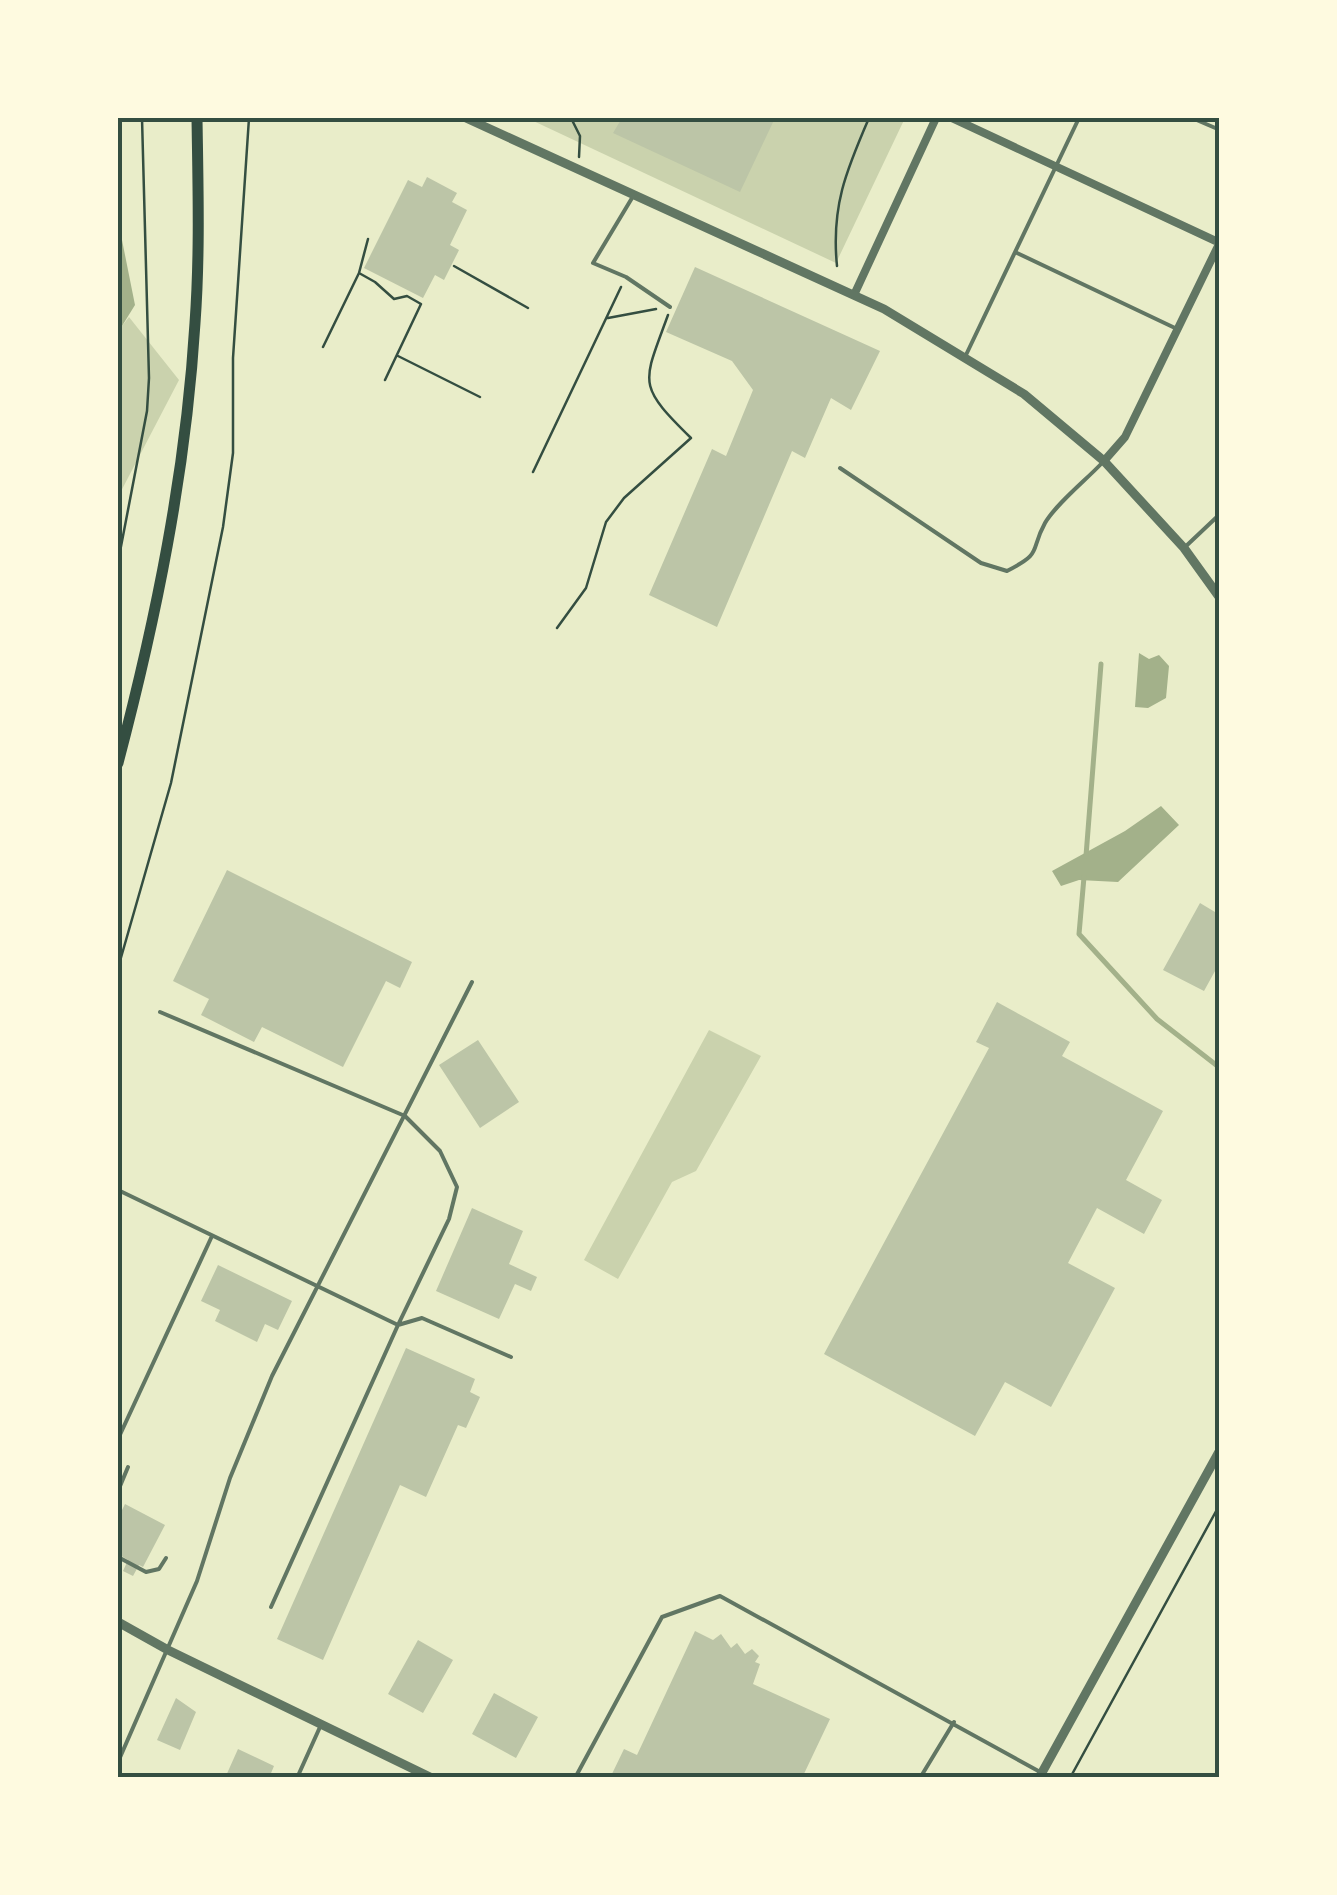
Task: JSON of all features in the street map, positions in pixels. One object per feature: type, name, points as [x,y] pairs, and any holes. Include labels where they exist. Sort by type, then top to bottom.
[{"type":"main road","points":[[118,763],[162,582],[183,445],[197,285],[197,118]]},
{"type":"street","points":[[466,118],[854,295],[1024,394],[1104,460],[1184,548],[1220,598]]},
{"type":"street","points":[[854,295],[936,118]]},
{"type":"street","points":[[952,118],[1219,242],[1125,437],[1104,460]]},
{"type":"street","points":[[1041,1775],[1220,1450]]},
{"type":"street","points":[[118,1622],[432,1778]]},
{"type":"lane","points":[[964,358],[1079,118]]},
{"type":"lane","points":[[1192,118],[1220,130]]},
{"type":"lane","points":[[634,194],[593,264],[626,277],[670,307]]},
{"type":"lane","points":[[1016,253],[1177,330]]},
{"type":"lane","points":[[840,468],[981,563],[1007,571],[1027,561],[1038,547],[1046,522],[1104,460]]},
{"type":"lane","points":[[1184,548],[1220,514]]},
{"type":"lane","points":[[118,1762],[197,1581],[230,1478],[272,1376],[472,982]]},
{"type":"lane","points":[[160,1012],[406,1116],[440,1151],[457,1187],[449,1219],[272,1607]]},
{"type":"lane","points":[[118,1190],[398,1325],[422,1318],[510,1357]]},
{"type":"lane","points":[[118,1439],[212,1236]]},
{"type":"lane","points":[[118,1490],[128,1467]]},
{"type":"lane","points":[[118,1557],[146,1572],[159,1569],[166,1558]]},
{"type":"lane","points":[[575,1778],[662,1618],[720,1596],[954,1722],[1041,1775]]},
{"type":"lane","points":[[920,1778],[954,1722]]},
{"type":"lane","points":[[297,1778],[322,1723]]},
{"type":"path","points":[[118,562],[147,411],[149,378],[142,118]]},
{"type":"path","points":[[118,968],[171,783],[223,527],[233,453],[233,358],[249,118]]},
{"type":"path","points":[[571,118],[580,136],[578,168]]},
{"type":"path","points":[[836,266],[833,230],[843,178],[869,118]]},
{"type":"path","points":[[323,347],[359,274],[368,239]]},
{"type":"path","points":[[454,266],[528,308]]},
{"type":"path","points":[[359,274],[394,299],[407,296],[421,304],[385,380]]},
{"type":"path","points":[[533,472],[626,277]]},
{"type":"path","points":[[557,628],[586,588],[606,522],[624,498],[691,438],[651,394],[647,374],[670,307],[608,318]]},
{"type":"path","points":[[397,356],[480,398]]},
{"type":"path","points":[[1070,1778],[1220,1504]]},
{"type":"shaded area","points":[[527,118],[905,118],[836,263]]},
{"type":"shaded area","points":[[118,220],[135,305],[122,326],[118,324]]},
{"type":"shaded area","points":[[129,317],[179,380],[118,497],[118,324],[122,326]]},
{"type":"shaded area","points":[[1139,653],[1149,659],[1159,655],[1169,666],[1166,698],[1148,708],[1135,707]]},
{"type":"shaded area","points":[[1161,806],[1179,825],[1118,882],[1079,880],[1061,886],[1052,871],[1125,831]]},
{"type":"shaded area","points":[[709,1030],[761,1056],[696,1171],[672,1182],[618,1279],[584,1260]]},
{"type":"building","points":[[622,118],[775,118],[740,192],[613,133]]},
{"type":"building","points":[[427,177],[457,193],[452,202],[467,210],[450,245],[459,250],[444,280],[435,275],[423,298],[364,268],[408,180],[422,187]]},
{"type":"building","points":[[695,267],[880,351],[851,410],[831,398],[805,458],[792,451],[717,627],[649,595],[712,449],[726,456],[753,390],[732,361],[666,332]]},
{"type":"building","points":[[227,870],[412,962],[400,988],[386,981],[343,1067],[262,1027],[254,1042],[201,1015],[209,999],[173,981]]},
{"type":"building","points":[[1200,903],[1220,915],[1220,962],[1204,991],[1163,970]]},
{"type":"building","points":[[997,1002],[1070,1042],[1062,1056],[1163,1111],[1126,1180],[1162,1200],[1144,1234],[1097,1208],[1068,1263],[1115,1288],[1051,1407],[1005,1382],[975,1436],[824,1354],[989,1048],[976,1042]]},
{"type":"building","points":[[478,1040],[519,1102],[480,1128],[439,1065]]},
{"type":"building","points":[[472,1208],[523,1231],[509,1264],[537,1277],[531,1291],[515,1284],[499,1319],[436,1291]]},
{"type":"building","points":[[218,1265],[292,1301],[278,1330],[265,1324],[257,1342],[215,1321],[220,1310],[201,1301]]},
{"type":"building","points":[[406,1348],[475,1379],[470,1392],[480,1397],[466,1428],[458,1425],[426,1497],[400,1485],[323,1660],[277,1639]]},
{"type":"building","points":[[125,1504],[165,1525],[143,1567],[139,1565],[133,1576],[123,1571],[128,1560],[118,1554],[118,1518]]},
{"type":"building","points":[[695,1631],[713,1640],[721,1634],[731,1648],[737,1643],[745,1654],[752,1649],[759,1656],[755,1662],[760,1664],[753,1684],[830,1719],[802,1778],[610,1778],[624,1749],[637,1755]]},
{"type":"building","points":[[418,1640],[453,1660],[423,1713],[388,1694]]},
{"type":"building","points":[[494,1693],[538,1717],[516,1758],[472,1734]]},
{"type":"building","points":[[176,1698],[196,1712],[180,1750],[157,1740]]},
{"type":"building","points":[[238,1749],[274,1766],[269,1778],[225,1778]]},
{"type":"waterway","points":[[1086,856],[1101,664]]},
{"type":"waterway","points":[[1084,877],[1079,934],[1157,1019],[1220,1068]]}]
